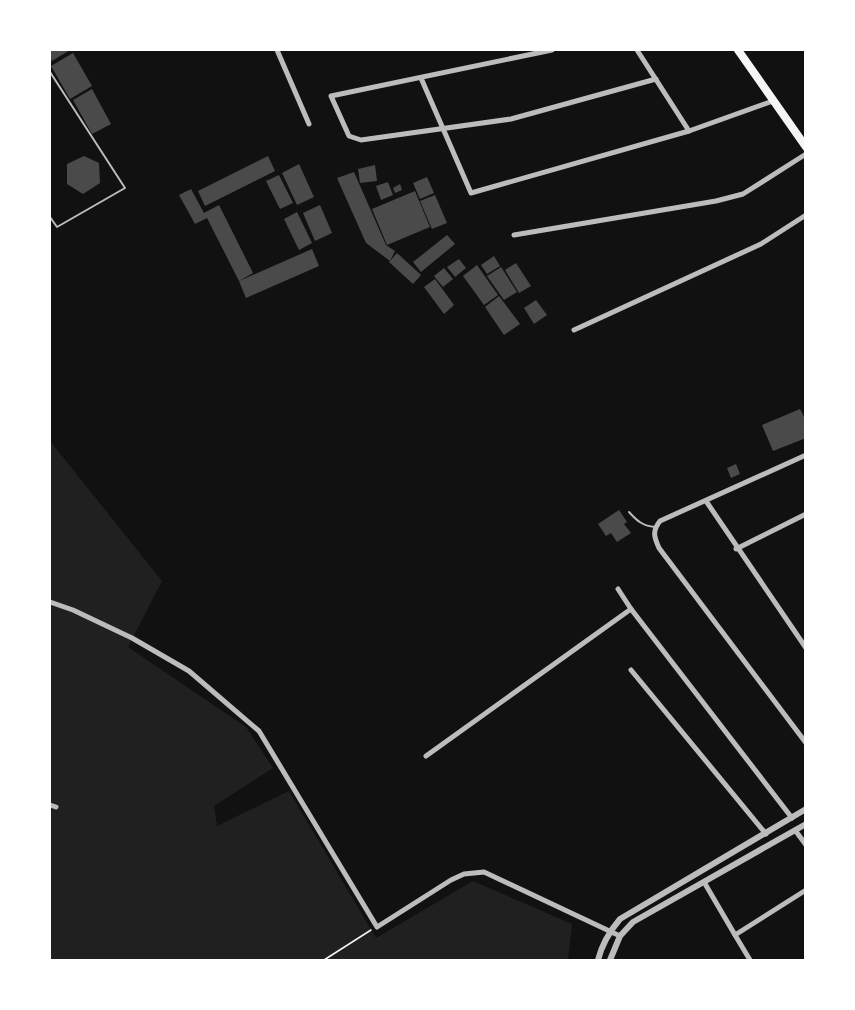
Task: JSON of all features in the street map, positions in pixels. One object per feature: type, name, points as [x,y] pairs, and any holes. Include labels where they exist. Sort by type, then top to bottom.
[{"type":"main road","points":[[738,50],[806,147]]},
{"type":"street","points":[[277,50],[309,124]]},
{"type":"street","points":[[552,50],[331,96],[349,135],[361,140],[511,119],[656,79]]},
{"type":"street","points":[[637,50],[689,131]]},
{"type":"street","points":[[421,78],[471,192],[689,131],[773,101]]},
{"type":"street","points":[[514,235],[716,201],[743,194],[806,154]]},
{"type":"street","points":[[574,330],[761,244],[806,215]]},
{"type":"street","points":[[806,455],[660,521],[655,527],[654,537],[659,548],[806,743]]},
{"type":"street","points":[[706,501],[736,549],[806,648]]},
{"type":"street","points":[[736,549],[806,514]]},
{"type":"street","points":[[618,589],[792,818]]},
{"type":"street","points":[[50,602],[132,638],[189,671],[259,731],[377,927],[451,880],[464,874],[484,872],[620,936]]},
{"type":"street","points":[[426,756],[631,609]]},
{"type":"street","points":[[631,670],[766,834]]},
{"type":"street","points":[[598,960],[602,945],[620,919],[806,809]]},
{"type":"street","points":[[610,960],[620,936],[633,922],[806,824]]},
{"type":"street","points":[[795,830],[806,845]]},
{"type":"street","points":[[704,882],[750,960]]},
{"type":"street","points":[[735,934],[806,890]]},
{"type":"lane","points":[[50,72],[125,188],[57,227],[50,217]]},
{"type":"lane","points":[[630,512],[646,527],[655,527]]},
{"type":"path","points":[[324,960],[377,927]]},
{"type":"shaded area","points":[[50,441],[162,581],[128,647],[246,727],[273,768],[214,806],[217,826],[289,791],[376,938],[473,881],[572,924],[568,960],[50,960]]},
{"type":"building","points":[[50,50],[70,50],[52,61]]},
{"type":"building","points":[[73,53],[92,86],[70,99],[51,66]]},
{"type":"building","points":[[92,89],[111,124],[92,134],[73,100]]},
{"type":"building","points":[[84,156],[99,163],[100,183],[83,194],[67,184],[67,164]]},
{"type":"building","points":[[268,156],[275,171],[205,206],[198,191]]},
{"type":"building","points":[[299,164],[314,197],[297,205],[282,173]]},
{"type":"building","points":[[375,165],[377,181],[360,183],[358,169]]},
{"type":"building","points":[[354,172],[386,245],[395,251],[390,261],[366,243],[337,178]]},
{"type":"building","points":[[279,175],[293,203],[280,209],[266,181]]},
{"type":"building","points":[[427,177],[434,193],[420,199],[413,183]]},
{"type":"building","points":[[388,182],[393,195],[381,200],[376,186]]},
{"type":"building","points":[[400,184],[402,190],[395,193],[393,188]]},
{"type":"building","points":[[191,189],[204,213],[219,205],[253,273],[239,281],[207,218],[195,224],[179,195]]},
{"type":"building","points":[[415,191],[430,227],[387,245],[372,209]]},
{"type":"building","points":[[435,195],[447,223],[432,229],[420,201]]},
{"type":"building","points":[[320,205],[332,233],[315,241],[303,213]]},
{"type":"building","points":[[297,212],[312,243],[299,250],[284,219]]},
{"type":"building","points":[[447,235],[455,244],[421,272],[413,262]]},
{"type":"building","points":[[312,249],[319,266],[246,298],[239,281]]},
{"type":"building","points":[[397,253],[421,275],[413,284],[389,262]]},
{"type":"building","points":[[494,256],[500,266],[487,274],[481,265]]},
{"type":"building","points":[[459,259],[466,268],[455,277],[447,267]]},
{"type":"building","points":[[516,263],[531,286],[519,293],[505,270]]},
{"type":"building","points":[[477,265],[498,295],[484,305],[463,276]]},
{"type":"building","points":[[501,267],[517,292],[504,300],[487,276]]},
{"type":"building","points":[[444,268],[453,279],[443,287],[434,276]]},
{"type":"building","points":[[435,279],[454,305],[444,314],[424,287]]},
{"type":"building","points":[[499,296],[520,324],[504,335],[485,307]]},
{"type":"building","points":[[536,300],[547,315],[534,324],[524,308]]},
{"type":"building","points":[[800,409],[806,421],[806,438],[773,451],[762,425]]},
{"type":"building","points":[[736,464],[740,474],[731,478],[727,468]]},
{"type":"building","points":[[619,510],[627,522],[624,524],[631,533],[617,542],[611,533],[606,536],[598,524]]}]
